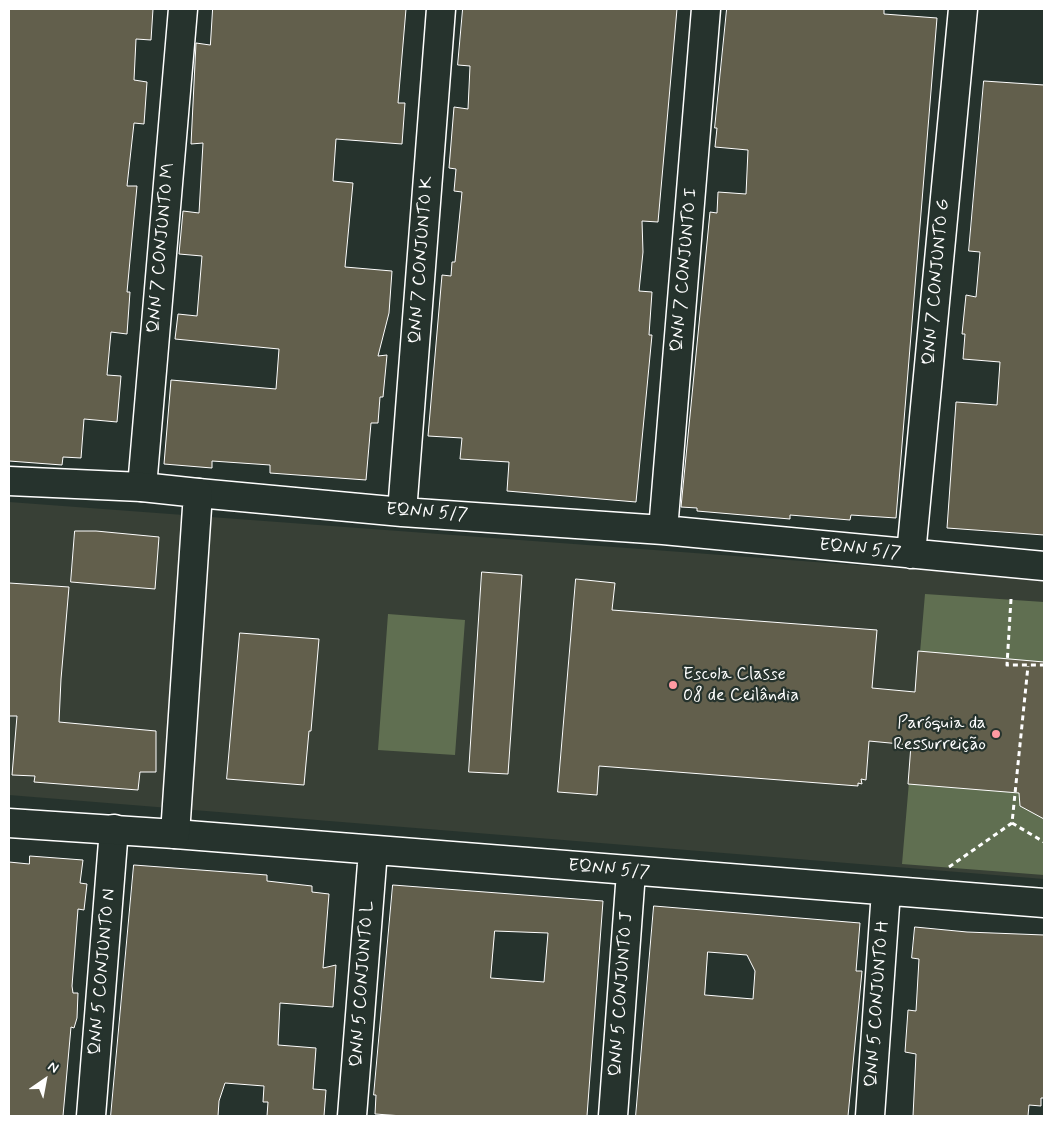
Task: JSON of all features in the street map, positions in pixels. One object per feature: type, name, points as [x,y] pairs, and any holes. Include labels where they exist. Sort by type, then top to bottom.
[{"type":"street","name":"QNN 7 CONJUNTO M","points":[[142,487],[183,9]]},
{"type":"street","name":"QNN 7 CONJUNTO K","points":[[402,512],[441,9]]},
{"type":"street","name":"QNN 7 CONJUNTO I","points":[[663,530],[706,9]]},
{"type":"street","name":"QNN 7 CONJUNTO G","points":[[911,554],[963,9]]},
{"type":"street","name":"EQNN 5/7","points":[[9,481],[142,487],[402,512],[663,530],[1044,566]]},
{"type":"street","points":[[9,501],[18,494],[46,484]]},
{"type":"street","points":[[175,834],[198,493]]},
{"type":"street","name":"EQNN 5/7","points":[[9,823],[114,829],[1044,904]]},
{"type":"street","name":"QNN 5 CONJUNTO N","points":[[91,1116],[114,829]]},
{"type":"street","name":"QNN 5 CONJUNTO L","points":[[352,1116],[373,851]]},
{"type":"street","name":"QNN 5 CONJUNTO J","points":[[613,1116],[631,872]]},
{"type":"street","name":"QNN 5 CONJUNTO H","points":[[870,1116],[886,891]]},
{"type":"path","points":[[1011,599],[1007,665],[1044,665]]},
{"type":"path","points":[[948,867],[1012,823],[1028,666]]},
{"type":"path","points":[[1012,823],[1044,842]]},
{"type":"shaded area","points":[[9,502],[1044,579],[1044,879],[9,795]]},
{"type":"green space","points":[[925,594],[1044,602],[1044,875],[902,864]]},
{"type":"green space","points":[[388,614],[465,620],[455,755],[378,750]]},
{"type":"building","points":[[9,9],[153,9],[151,40],[136,39],[134,80],[147,82],[144,124],[134,123],[127,186],[137,186],[127,292],[130,292],[127,334],[111,332],[107,375],[121,376],[117,422],[84,419],[81,458],[63,457],[62,465],[9,461]]},
{"type":"building","points":[[213,9],[406,9],[398,103],[405,103],[402,144],[336,139],[333,181],[353,183],[345,267],[392,271],[389,313],[378,356],[387,355],[383,397],[380,397],[378,423],[371,423],[366,480],[270,473],[270,465],[212,461],[212,468],[164,464],[171,380],[276,389],[279,349],[175,339],[178,314],[197,316],[202,256],[179,254],[183,211],[199,213],[203,143],[191,144],[196,43],[210,45]]},
{"type":"building","points":[[463,9],[677,9],[658,222],[642,221],[643,252],[639,291],[652,292],[649,335],[652,335],[636,502],[507,491],[509,462],[460,459],[462,438],[428,436],[442,275],[451,276],[452,262],[455,262],[462,192],[454,191],[456,169],[449,168],[454,107],[468,109],[470,66],[458,65]]},
{"type":"building","points":[[727,9],[884,9],[884,14],[937,18],[896,518],[851,515],[850,520],[790,515],[790,519],[697,511],[697,508],[681,507],[710,212],[717,213],[718,192],[746,194],[748,150],[715,147],[717,128],[715,128]]},
{"type":"building","points":[[984,81],[1044,85],[1044,535],[947,528],[956,402],[997,405],[1000,362],[963,359],[965,334],[962,334],[966,295],[976,297],[980,252],[969,251]]},
{"type":"building","points":[[75,531],[159,537],[155,589],[71,582]]},
{"type":"building","points":[[482,572],[522,575],[508,774],[469,772]]},
{"type":"building","points":[[576,579],[615,583],[612,610],[877,630],[872,688],[915,692],[918,651],[1044,662],[1044,819],[1020,806],[1019,793],[908,784],[911,745],[869,741],[866,780],[861,779],[862,784],[858,783],[858,786],[599,766],[597,795],[558,792]]},
{"type":"building","points":[[9,583],[69,587],[59,722],[156,731],[156,772],[140,772],[138,790],[34,782],[35,776],[12,775],[17,716],[9,716]]},
{"type":"building","points":[[240,633],[319,639],[304,785],[227,779]]},
{"type":"building","points":[[30,856],[83,860],[80,883],[87,884],[84,910],[78,909],[72,986],[73,993],[78,993],[77,1018],[74,1028],[71,1027],[63,1116],[9,1116],[9,862],[29,864]]},
{"type":"building","points":[[134,865],[267,875],[267,881],[312,886],[312,892],[329,894],[323,968],[336,965],[333,1007],[280,1003],[278,1045],[316,1048],[313,1089],[326,1090],[324,1116],[267,1116],[268,1102],[263,1102],[264,1086],[225,1083],[219,1101],[218,1116],[111,1116]]},
{"type":"building","points":[[393,885],[603,901],[587,1116],[403,1116],[375,1114],[376,1095],[374,1095]],"holes":[[[495,931],[548,933],[544,982],[491,978]]]},
{"type":"building","points":[[654,906],[860,923],[856,971],[862,971],[848,1116],[636,1116]],"holes":[[[708,952],[747,955],[755,971],[753,999],[705,995]]]},
{"type":"building","points":[[915,927],[967,932],[1044,935],[1044,1098],[1041,1098],[1041,1106],[1029,1105],[1028,1116],[913,1116],[916,1054],[905,1052],[908,1010],[916,1011],[919,959],[912,958]]},
{"type":"place","name":"Escola Classe 08 de Ceilândia","points":[[673,685]]},
{"type":"place","name":"Paróquia da Ressurreição","points":[[996,734]]}]
